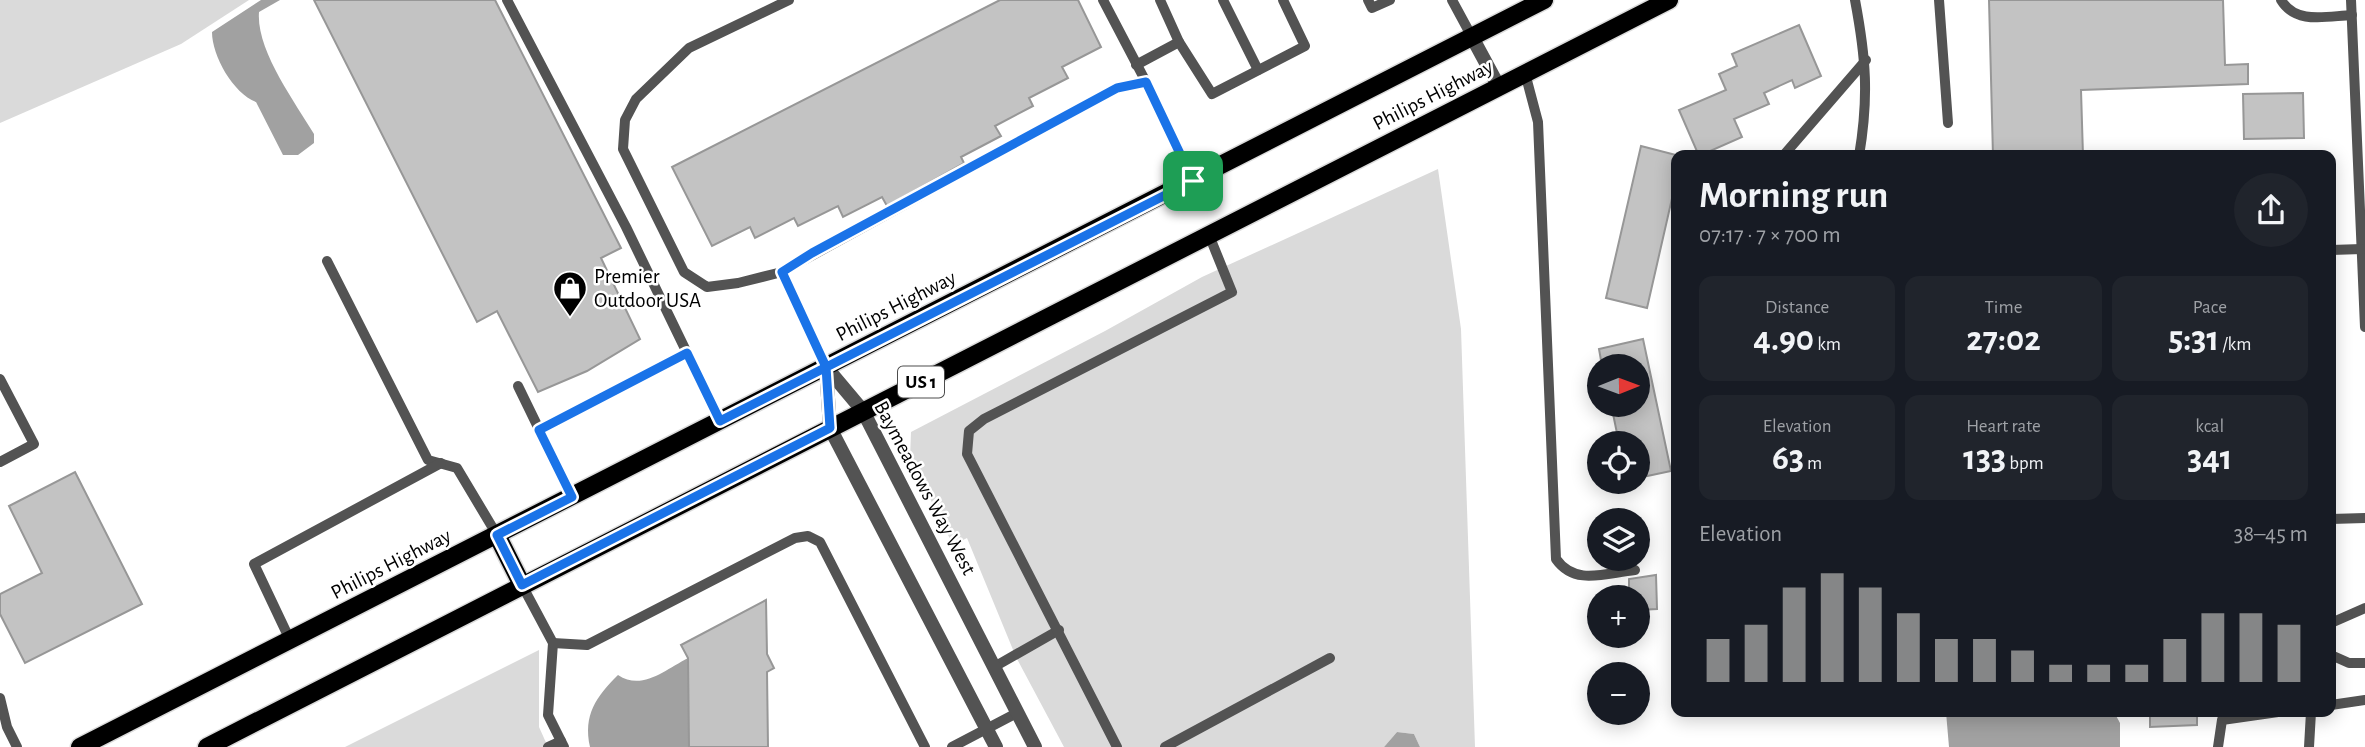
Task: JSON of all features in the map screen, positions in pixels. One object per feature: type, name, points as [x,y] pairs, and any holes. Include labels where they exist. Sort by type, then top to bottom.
[{"type":"main road","name":"Philips Highway","points":[[80,747],[1544,0]]},
{"type":"main road","name":"Philips Highway","points":[[207,747],[1669,0]]},
{"type":"main road","points":[[497,535],[522,585]]},
{"type":"street","points":[[1472,37],[1499,87]]},
{"type":"street","points":[[826,367],[830,428],[996,747]]},
{"type":"street","name":"Baymeadows Way West","points":[[826,367],[863,411],[1035,747]]},
{"type":"lane","points":[[507,0],[626,227],[720,421]]},
{"type":"lane","points":[[789,0],[689,48],[636,99],[625,120],[622,149],[684,272],[707,287],[737,284],[782,272],[1117,88],[1146,82]]},
{"type":"lane","points":[[1103,0],[1193,181]]},
{"type":"lane","points":[[1160,0],[1179,42],[1212,94],[1305,46],[1283,0]]},
{"type":"lane","points":[[1223,0],[1258,71]]},
{"type":"lane","points":[[1368,0],[1372,8],[1390,0]]},
{"type":"lane","points":[[1452,0],[1472,37]]},
{"type":"lane","points":[[1855,0],[1866,60],[1865,123],[1860,150]]},
{"type":"lane","points":[[1939,0],[1948,123]]},
{"type":"lane","points":[[2281,0],[2286,9],[2302,17],[2352,15]]},
{"type":"lane","points":[[2351,0],[2365,327]]},
{"type":"lane","points":[[1136,65],[1179,42]]},
{"type":"lane","points":[[1788,150],[1866,60]]},
{"type":"lane","points":[[1525,73],[1538,122],[1556,559],[1565,571],[1575,577],[1626,571]]},
{"type":"lane","points":[[1118,747],[967,454],[969,431],[984,419],[1232,292],[1209,235]]},
{"type":"lane","points":[[2336,250],[2362,249]]},
{"type":"lane","points":[[327,261],[428,460],[457,468],[497,535]]},
{"type":"lane","points":[[782,272],[826,367]]},
{"type":"lane","points":[[539,430],[687,353]]},
{"type":"lane","points":[[0,379],[34,444],[0,462]]},
{"type":"lane","points":[[518,386],[572,497]]},
{"type":"lane","points":[[290,640],[254,564],[441,463]]},
{"type":"lane","points":[[2336,519],[2365,518]]},
{"type":"lane","points":[[553,643],[587,645],[795,538],[808,536],[820,542],[925,747]]},
{"type":"lane","points":[[522,585],[553,643],[548,715],[562,744],[548,747]]},
{"type":"lane","points":[[2336,621],[2365,608]]},
{"type":"lane","points":[[994,667],[1059,630]]},
{"type":"lane","points":[[2336,657],[2349,663],[2365,663]]},
{"type":"lane","points":[[1166,747],[1330,659]]},
{"type":"lane","points":[[0,698],[6,727],[17,747]]},
{"type":"lane","points":[[2336,704],[2365,700]]},
{"type":"lane","points":[[952,747],[1017,713]]},
{"type":"lane","points":[[2218,747],[2222,720],[2243,717]]},
{"type":"lane","points":[[2309,747],[2311,717]]},
{"type":"shaded area","points":[[0,0],[249,0],[181,44],[0,123]]},
{"type":"shaded area","points":[[261,0],[280,0],[259,12],[264,43],[278,75],[314,134],[314,143],[298,155],[283,155],[256,102],[239,91],[225,73],[213,42],[212,32]]},
{"type":"shaded area","points":[[1438,169],[1461,329],[1475,747],[1420,747],[1414,734],[1397,732],[1384,747],[1064,747],[1016,657],[967,538],[953,545],[910,458],[911,432],[1202,277]]},
{"type":"shaded area","points":[[539,650],[539,727],[548,747],[345,747]]},
{"type":"shaded area","points":[[688,658],[689,747],[590,747],[588,725],[593,707],[618,675],[636,681],[645,680]]},
{"type":"shaded area","points":[[1946,717],[2117,717],[2120,723],[2120,747],[1949,747]]},
{"type":"shaded area","points":[[1397,732],[1414,734],[1420,747],[1384,747]]},
{"type":"building","points":[[314,0],[495,0],[621,248],[601,258],[640,339],[587,371],[538,392],[497,311],[477,322]]},
{"type":"building","points":[[1000,0],[1078,0],[1101,47],[1062,67],[1068,78],[1029,98],[1033,106],[995,126],[1001,136],[961,157],[964,163],[887,206],[882,197],[843,217],[838,206],[798,226],[794,218],[755,238],[750,227],[712,246],[672,167]]},
{"type":"building","points":[[1989,0],[2223,0],[2225,65],[2248,64],[2248,84],[2081,90],[2083,150],[1993,150]]},
{"type":"building","points":[[1799,25],[1821,76],[1795,88],[1792,80],[1764,93],[1769,104],[1734,119],[1742,137],[1713,150],[1696,150],[1679,110],[1726,90],[1719,74],[1737,66],[1732,54]]},
{"type":"building","points":[[2303,93],[2304,138],[2244,139],[2243,94]]},
{"type":"building","points":[[1641,146],[1671,154],[1671,203],[1647,308],[1606,298]]},
{"type":"building","points":[[1643,339],[1646,354],[1600,354],[1599,349]]},
{"type":"building","points":[[1650,372],[1671,471],[1650,475],[1650,431],[1617,431],[1614,417],[1650,417]]},
{"type":"building","points":[[75,472],[142,604],[25,663],[0,614],[0,594],[42,573],[9,506]]},
{"type":"building","points":[[1656,575],[1657,609],[1650,609],[1650,585],[1629,585],[1629,579]]},
{"type":"building","points":[[766,600],[767,654],[774,668],[767,672],[768,747],[689,747],[688,658],[681,645]]},
{"type":"building","points":[[2150,717],[2197,717],[2197,725],[2150,727]]},
{"type":"place","name":"Premier Outdoor USA","points":[[570,318]]},
{"type":"route","points":[[1193,181],[918,321],[826,367],[720,421],[687,353],[539,430],[572,497],[497,535],[522,585],[830,428],[826,367],[782,272],[812,253],[1117,88],[1146,82],[1150,97],[1193,181]]}]
